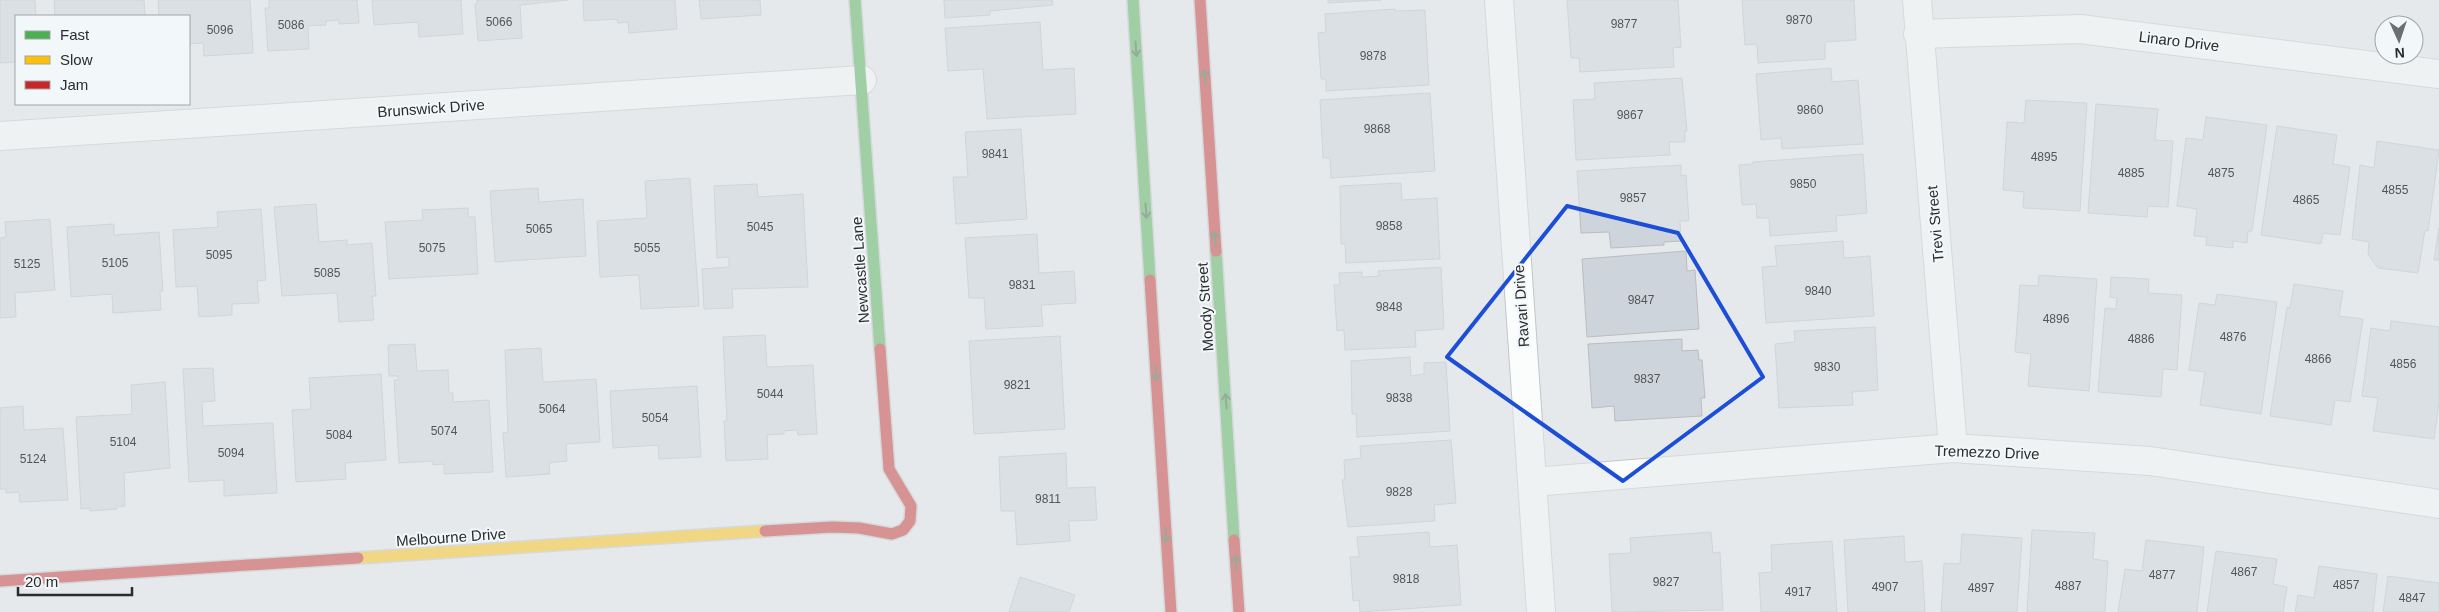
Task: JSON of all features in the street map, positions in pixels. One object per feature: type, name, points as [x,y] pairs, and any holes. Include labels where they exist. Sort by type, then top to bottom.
[{"type":"street","name":"Newcastle Lane","points":[[856,0],[889,469],[911,506],[910,521],[903,530]]},
{"type":"street","points":[[1133,0],[1171,612]]},
{"type":"street","name":"Moody Street","points":[[1200,0],[1239,612]]},
{"type":"street","name":"Ravari Drive","points":[[1499,0],[1541,612]]},
{"type":"street","name":"Trevi Street","points":[[1917,0],[1918,34],[1953,448]]},
{"type":"street","name":"Linaro Drive","points":[[1918,34],[2080,30],[2439,74]]},
{"type":"street","name":"Brunswick Drive","points":[[0,136],[862,80]]},
{"type":"street","name":"Tremezzo Drive","points":[[1533,482],[1953,448],[2150,461],[2439,504]]},
{"type":"street","name":"Melbourne Drive","points":[[0,581],[832,527],[859,528],[892,534],[903,530]]},
{"type":"highlighted area","points":[[1567,206],[1678,233],[1763,377],[1623,481],[1447,357]]},
{"type":"building","points":[[0,0],[35,0],[36,15],[15,15],[15,62],[0,63]]},
{"type":"building","points":[[54,0],[144,0],[145,15],[55,15]]},
{"type":"building","points":[[158,0],[250,0],[253,53],[204,56],[203,43],[190,44],[190,15],[159,15]]},
{"type":"building","points":[[269,0],[357,0],[359,23],[339,24],[339,20],[326,21],[326,25],[308,26],[309,49],[268,51],[265,8],[269,8]]},
{"type":"building","points":[[372,0],[461,0],[463,34],[419,37],[418,22],[374,25]]},
{"type":"building","points":[[477,0],[568,0],[520,5],[522,38],[478,41],[475,4],[477,4]]},
{"type":"building","points":[[583,0],[675,0],[677,29],[629,33],[628,22],[618,23],[617,19],[584,21]]},
{"type":"building","points":[[699,0],[760,0],[761,15],[701,19]]},
{"type":"building","points":[[944,0],[1052,0],[1053,5],[990,11],[990,15],[945,18]]},
{"type":"building","points":[[1328,0],[1381,0],[1328,3]]},
{"type":"building","points":[[1567,0],[1678,0],[1681,47],[1673,48],[1674,67],[1580,72],[1579,58],[1571,58]]},
{"type":"building","points":[[1742,0],[1854,0],[1856,40],[1825,42],[1825,59],[1758,63],[1757,44],[1745,45]]},
{"type":"building","points":[[1395,9],[1395,11],[1425,10],[1429,85],[1326,91],[1326,79],[1321,79],[1318,33],[1326,32],[1325,14]]},
{"type":"building","points":[[1040,22],[1043,70],[1074,68],[1076,114],[987,119],[983,69],[948,71],[945,28]]},
{"type":"building","points":[[1831,68],[1832,82],[1858,80],[1863,144],[1782,149],[1781,138],[1761,140],[1756,74]]},
{"type":"building","points":[[1682,78],[1687,131],[1685,131],[1685,142],[1669,142],[1670,155],[1576,160],[1573,100],[1595,99],[1594,83]]},
{"type":"building","points":[[1430,93],[1435,171],[1331,178],[1330,158],[1323,158],[1320,100]]},
{"type":"building","points":[[2026,100],[2087,103],[2080,211],[2023,208],[2024,192],[2003,190],[2007,122],[2024,123]]},
{"type":"building","points":[[2096,104],[2158,109],[2155,140],[2173,141],[2168,207],[2148,206],[2147,217],[2088,213]]},
{"type":"building","points":[[2206,117],[2267,125],[2252,231],[2248,231],[2247,243],[2233,241],[2233,248],[2206,245],[2207,237],[2194,236],[2197,209],[2177,206],[2186,138],[2203,140]]},
{"type":"building","points":[[2277,126],[2337,135],[2333,164],[2350,167],[2340,235],[2323,233],[2321,244],[2261,235]]},
{"type":"building","points":[[1021,129],[1027,219],[956,224],[953,177],[968,177],[965,132]]},
{"type":"building","points":[[2377,141],[2439,150],[2428,231],[2425,230],[2418,273],[2378,268],[2368,254],[2369,242],[2352,239],[2360,165],[2374,168]]},
{"type":"building","points":[[1863,154],[1867,213],[1836,216],[1837,231],[1770,236],[1769,218],[1757,218],[1756,204],[1742,205],[1739,165],[1753,164],[1753,162]]},
{"type":"building","points":[[1681,165],[1681,176],[1686,175],[1689,221],[1680,221],[1681,241],[1664,242],[1664,245],[1611,248],[1609,232],[1581,233],[1577,171]]},
{"type":"building","points":[[690,178],[699,306],[641,309],[639,275],[600,277],[597,221],[647,218],[645,181]]},
{"type":"building","points":[[1401,183],[1402,200],[1437,198],[1440,259],[1346,263],[1345,244],[1341,244],[1340,186]]},
{"type":"building","points":[[757,184],[758,197],[803,194],[808,287],[732,289],[733,308],[704,309],[702,269],[729,267],[729,257],[717,258],[714,186]]},
{"type":"building","points":[[538,188],[539,202],[583,199],[586,256],[495,262],[490,191]]},
{"type":"building","points":[[316,204],[319,242],[347,240],[347,245],[372,243],[376,296],[372,296],[374,320],[339,322],[337,293],[282,296],[274,207]]},
{"type":"building","points":[[468,208],[468,217],[475,217],[478,274],[389,279],[385,222],[423,220],[422,210]]},
{"type":"building","points":[[261,209],[266,280],[257,281],[259,303],[232,304],[232,315],[199,317],[197,286],[176,287],[173,230],[218,227],[217,212]]},
{"type":"building","points":[[50,219],[55,290],[15,293],[16,317],[0,318],[0,238],[6,237],[5,222]]},
{"type":"building","points":[[114,224],[114,235],[159,232],[163,291],[160,291],[161,310],[113,313],[112,294],[71,297],[67,227]]},
{"type":"building","points":[[2439,228],[2439,260],[2434,260]]},
{"type":"building","points":[[1037,234],[1039,273],[1074,271],[1076,303],[1041,305],[1043,326],[986,329],[984,298],[969,298],[965,238]]},
{"type":"building","points":[[1843,241],[1844,258],[1870,256],[1874,316],[1766,323],[1762,267],[1777,266],[1775,246]]},
{"type":"building","points":[[1686,251],[1687,271],[1695,270],[1699,329],[1587,337],[1582,259]]},
{"type":"building","points":[[1441,267],[1444,329],[1415,331],[1416,347],[1345,350],[1344,330],[1337,331],[1334,285],[1340,285],[1339,273],[1362,272],[1362,277],[1379,276],[1378,271]]},
{"type":"building","points":[[2039,275],[2097,279],[2089,391],[2028,386],[2031,354],[2015,352],[2020,285],[2038,286]]},
{"type":"building","points":[[2111,277],[2149,279],[2148,293],[2182,295],[2177,370],[2163,369],[2161,397],[2098,392],[2105,308],[2116,309],[2117,298],[2110,297]]},
{"type":"building","points":[[2294,284],[2343,291],[2339,316],[2363,319],[2350,402],[2335,400],[2331,425],[2270,416],[2287,307],[2290,308]]},
{"type":"building","points":[[2217,294],[2277,302],[2261,414],[2200,405],[2205,372],[2189,370],[2199,303],[2215,305]]},
{"type":"building","points":[[2391,321],[2439,327],[2439,402],[2434,439],[2373,431],[2378,398],[2362,396],[2371,328],[2390,331]]},
{"type":"building","points":[[1875,327],[1878,390],[1852,392],[1853,405],[1779,408],[1775,344],[1795,342],[1794,331]]},
{"type":"building","points":[[765,335],[767,367],[813,365],[817,434],[798,435],[797,430],[784,431],[784,434],[767,435],[768,459],[726,461],[724,421],[727,421],[723,337]]},
{"type":"building","points":[[1060,336],[1065,429],[974,434],[969,341]]},
{"type":"building","points":[[1682,339],[1682,351],[1698,350],[1699,360],[1702,360],[1705,398],[1701,398],[1702,416],[1615,421],[1614,406],[1592,408],[1588,344]]},
{"type":"building","points":[[415,344],[417,371],[448,370],[449,393],[453,393],[453,402],[489,400],[493,472],[444,474],[444,464],[433,465],[433,461],[399,463],[394,380],[398,380],[398,376],[389,376],[388,345]]},
{"type":"building","points":[[541,348],[543,382],[596,379],[600,442],[566,444],[567,461],[549,463],[550,474],[506,477],[503,433],[508,432],[505,350]]},
{"type":"building","points":[[1410,357],[1411,376],[1424,374],[1424,363],[1446,362],[1450,431],[1357,437],[1356,414],[1352,414],[1351,361]]},
{"type":"building","points":[[213,368],[215,401],[202,402],[203,426],[273,423],[277,493],[224,496],[224,480],[189,482],[183,369]]},
{"type":"building","points":[[381,374],[386,460],[345,463],[346,479],[296,482],[292,410],[311,409],[309,378]]},
{"type":"building","points":[[165,382],[170,468],[124,473],[125,506],[117,507],[117,509],[90,511],[90,508],[81,509],[76,417],[132,414],[131,385]]},
{"type":"building","points":[[697,386],[701,457],[659,459],[658,445],[613,448],[610,391]]},
{"type":"building","points":[[23,406],[24,430],[63,428],[68,500],[20,502],[19,492],[6,493],[6,489],[0,489],[0,408]]},
{"type":"building","points":[[1451,440],[1456,503],[1434,505],[1435,521],[1348,527],[1342,480],[1345,480],[1344,460],[1361,458],[1360,446]]},
{"type":"building","points":[[1066,453],[1067,488],[1095,487],[1097,520],[1069,521],[1070,541],[1017,545],[1015,511],[1001,511],[999,457]]},
{"type":"building","points":[[2032,530],[2095,533],[2093,559],[2108,561],[2105,612],[2027,612]]},
{"type":"building","points":[[1429,532],[1430,547],[1457,545],[1461,605],[1360,612],[1359,600],[1353,601],[1350,557],[1359,557],[1357,537]]},
{"type":"building","points":[[1711,532],[1713,553],[1720,552],[1723,610],[1612,612],[1609,554],[1631,553],[1630,538]]},
{"type":"building","points":[[1962,534],[2022,538],[2017,612],[1941,612],[1944,563],[1960,564]]},
{"type":"building","points":[[1904,536],[1905,562],[1922,561],[1925,612],[1848,612],[1844,540]]},
{"type":"building","points":[[2146,540],[2204,547],[2197,612],[2118,612],[2125,569],[2142,571]]},
{"type":"building","points":[[1832,541],[1837,612],[1761,612],[1759,573],[1772,572],[1771,545]]},
{"type":"building","points":[[2216,551],[2277,559],[2273,584],[2287,587],[2283,612],[2207,612]]},
{"type":"building","points":[[2319,566],[2377,574],[2373,612],[2295,612],[2298,595],[2314,598]]},
{"type":"building","points":[[2388,576],[2439,583],[2439,612],[2383,612]]},
{"type":"building","points":[[1020,577],[1075,595],[1069,612],[1009,612]]},
{"type":"traffic: fast","points":[[855,0],[880,349]]},
{"type":"traffic: fast","points":[[1133,0],[1150,280]]},
{"type":"traffic: fast","points":[[1216,251],[1234,540]]},
{"type":"traffic: slow","points":[[358,558],[765,531]]},
{"type":"traffic: jam","points":[[1200,0],[1216,251]]},
{"type":"traffic: jam","points":[[1150,280],[1171,612]]},
{"type":"traffic: jam","points":[[765,531],[832,527],[859,528],[892,534],[903,530],[910,521],[911,506],[889,469],[880,349]]},
{"type":"traffic: jam","points":[[1234,540],[1239,612]]},
{"type":"traffic: jam","points":[[0,581],[358,558]]}]
